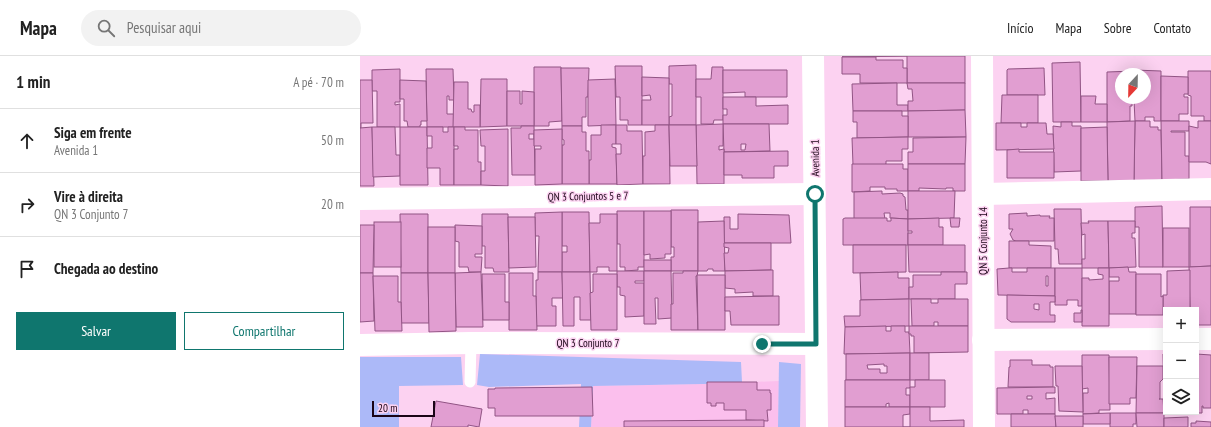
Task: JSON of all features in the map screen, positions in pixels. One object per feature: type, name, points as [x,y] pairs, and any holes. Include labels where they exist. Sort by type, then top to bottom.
[{"type":"street","name":"Avenida 1","points":[[813,56],[817,427]]},
{"type":"street","name":"QN 5 Conjunto 14","points":[[982,56],[984,427]]},
{"type":"street","points":[[983,194],[1211,189]]},
{"type":"street","name":"QN 3 Conjuntos 5 e 7","points":[[360,199],[815,194]]},
{"type":"street","points":[[983,340],[1163,339]]},
{"type":"street","points":[[1199,339],[1211,339]]},
{"type":"street","name":"QN 3 Conjunto 7","points":[[360,345],[471,343],[816,344]]},
{"type":"lane","points":[[470,382],[471,343]]},
{"type":"shaded area","points":[[480,354],[741,362],[742,382],[593,386],[591,427],[579,427],[581,384],[489,387],[477,385]]},
{"type":"shaded area","points":[[360,357],[461,357],[463,385],[399,386],[399,427],[360,427]]},
{"type":"shaded area","points":[[779,362],[801,364],[800,427],[778,427]]},
{"type":"shaded area","points":[[779,381],[778,427],[591,427],[593,386]]},
{"type":"building","points":[[842,56],[907,56],[844,57]]},
{"type":"building","points":[[907,56],[965,56],[965,83],[907,83]]},
{"type":"building","points":[[842,57],[876,57],[876,60],[903,60],[903,68],[907,68],[907,83],[860,83],[860,74],[842,74]]},
{"type":"building","points":[[1080,62],[1081,122],[1053,122],[1052,63]]},
{"type":"building","points":[[696,65],[696,125],[669,125],[669,117],[672,116],[672,84],[669,84],[669,66]]},
{"type":"building","points":[[615,66],[642,66],[642,125],[628,125],[628,120],[620,120],[620,97],[616,97]]},
{"type":"building","points":[[534,67],[561,67],[562,121],[549,122],[549,126],[534,126]]},
{"type":"building","points":[[712,67],[723,67],[723,120],[714,120],[713,124],[701,124],[701,97],[696,97],[696,79],[711,79]]},
{"type":"building","points":[[561,68],[589,68],[588,97],[586,97],[586,117],[582,117],[582,126],[562,126]]},
{"type":"building","points":[[1044,68],[1045,95],[1007,95],[1008,69]]},
{"type":"building","points":[[400,69],[400,102],[395,102],[395,105],[400,104],[400,127],[377,127],[377,91],[372,91],[372,70]]},
{"type":"building","points":[[426,69],[453,69],[454,100],[449,100],[449,96],[447,96],[447,114],[454,114],[454,127],[427,127]]},
{"type":"building","points":[[723,70],[787,70],[787,97],[745,97],[745,92],[723,93]]},
{"type":"building","points":[[1151,71],[1161,71],[1161,121],[1154,121],[1154,117],[1145,117],[1145,121],[1135,121],[1134,104],[1151,104]]},
{"type":"building","points":[[1188,71],[1211,71],[1211,121],[1204,121],[1204,116],[1191,116],[1191,96],[1188,95]]},
{"type":"building","points":[[1107,72],[1115,72],[1115,104],[1132,104],[1132,106],[1130,106],[1130,121],[1107,122]]},
{"type":"building","points":[[1161,76],[1188,77],[1188,94],[1184,94],[1184,97],[1188,97],[1188,114],[1179,114],[1179,121],[1161,121]]},
{"type":"building","points":[[642,77],[669,78],[669,125],[642,125],[642,100],[651,100],[650,95],[642,96]]},
{"type":"building","points":[[481,79],[507,79],[507,126],[480,127]]},
{"type":"building","points":[[615,79],[616,125],[588,126],[588,80]]},
{"type":"building","points":[[360,80],[372,80],[373,123],[361,123],[361,128],[360,128]]},
{"type":"building","points":[[400,80],[426,81],[427,121],[421,121],[420,127],[408,127],[407,121],[404,121],[404,99],[400,99]]},
{"type":"building","points":[[454,82],[468,82],[468,109],[471,109],[472,112],[474,112],[474,105],[480,105],[480,127],[453,127]]},
{"type":"building","points":[[897,83],[897,105],[908,105],[908,111],[853,111],[852,84]]},
{"type":"building","points":[[907,83],[965,83],[965,110],[908,111],[908,101],[913,101],[912,89],[908,89]]},
{"type":"building","points":[[507,91],[520,91],[520,104],[522,104],[522,91],[534,92],[534,126],[507,126]]},
{"type":"building","points":[[1002,95],[1038,95],[1038,123],[1001,123]]},
{"type":"building","points":[[1081,96],[1096,96],[1095,104],[1107,104],[1107,122],[1081,122]]},
{"type":"building","points":[[723,97],[756,97],[756,106],[788,105],[788,124],[723,124],[723,115],[727,115],[727,109],[723,109]]},
{"type":"building","points":[[965,110],[966,137],[908,137],[908,111]]},
{"type":"building","points":[[853,111],[902,111],[902,116],[908,116],[908,137],[857,138],[857,122],[853,122]]},
{"type":"building","points":[[1135,121],[1150,121],[1150,127],[1158,127],[1158,130],[1161,130],[1162,180],[1134,181]]},
{"type":"building","points":[[1135,121],[1134,181],[1108,181],[1107,122]]},
{"type":"building","points":[[1161,121],[1189,121],[1189,131],[1171,132],[1185,132],[1185,156],[1189,156],[1189,179],[1162,180]]},
{"type":"building","points":[[1198,121],[1211,121],[1211,164],[1206,162],[1189,162],[1189,126],[1198,128]]},
{"type":"building","points":[[1061,122],[1072,122],[1072,126],[1081,126],[1081,171],[1054,172],[1053,126],[1061,127]]},
{"type":"building","points":[[996,123],[1021,123],[1021,127],[1027,127],[1027,123],[1046,123],[1047,134],[1053,134],[1054,149],[996,150]]},
{"type":"building","points":[[723,124],[769,124],[770,151],[724,152]],"holes":[[[741,144],[746,144],[745,150],[741,150]]]},
{"type":"building","points":[[723,124],[723,146],[719,146],[719,150],[724,149],[724,184],[697,184],[696,125]]},
{"type":"building","points":[[601,125],[616,125],[616,144],[612,144],[612,147],[616,148],[617,184],[589,184],[591,135],[601,135]]},
{"type":"building","points":[[616,125],[627,125],[627,131],[642,131],[643,184],[617,185],[616,154],[621,154],[621,144],[616,144]]},
{"type":"building","points":[[655,125],[669,125],[670,184],[643,184],[645,132],[655,131]]},
{"type":"building","points":[[669,125],[696,125],[697,166],[670,166]]},
{"type":"building","points":[[521,126],[534,126],[535,175],[512,175],[511,128],[521,128]],"holes":[[[529,134],[534,134],[534,139],[529,139]]]},
{"type":"building","points":[[562,126],[582,126],[582,132],[586,132],[586,151],[589,151],[589,184],[562,184],[562,145],[564,145],[564,140],[562,139]]},
{"type":"building","points":[[372,127],[374,186],[360,186],[360,128]]},
{"type":"building","points":[[372,127],[395,127],[396,155],[400,155],[400,176],[373,177]]},
{"type":"building","points":[[400,127],[427,127],[428,185],[400,185]]},
{"type":"building","points":[[427,127],[443,127],[443,132],[448,132],[448,127],[454,127],[454,185],[440,185],[440,168],[427,168],[427,148],[432,148],[432,136],[427,136]]},
{"type":"building","points":[[454,127],[465,127],[465,130],[478,130],[478,162],[481,162],[481,185],[454,185],[454,149],[458,149],[458,146],[454,146]]},
{"type":"building","points":[[1107,127],[1108,181],[1081,181],[1081,128]]},
{"type":"building","points":[[508,129],[508,186],[481,185],[481,171],[485,171],[485,146],[481,146],[480,130]]},
{"type":"building","points":[[562,129],[562,184],[535,185],[535,149],[541,149],[541,146],[534,146],[534,130]]},
{"type":"building","points":[[908,137],[908,149],[902,149],[902,161],[886,161],[886,164],[883,165],[853,165],[852,138]]},
{"type":"building","points":[[966,137],[965,164],[908,164],[908,152],[913,152],[913,138]]},
{"type":"building","points":[[1019,149],[1019,152],[1054,152],[1054,178],[1007,178],[1007,150]]},
{"type":"building","points":[[788,151],[788,166],[774,166],[774,178],[742,178],[742,175],[724,175],[724,152]]},
{"type":"building","points":[[852,164],[903,164],[903,169],[908,169],[908,191],[885,189],[885,187],[870,187],[870,191],[852,192]]},
{"type":"building","points":[[908,164],[965,164],[965,191],[953,191],[953,188],[919,188],[919,191],[908,191]]},
{"type":"building","points":[[882,191],[882,194],[903,194],[905,197],[906,210],[908,210],[908,219],[890,218],[890,213],[884,213],[885,219],[854,219],[854,192]]},
{"type":"building","points":[[908,191],[955,191],[954,218],[908,219]]},
{"type":"building","points":[[1162,206],[1163,267],[1139,267],[1139,227],[1135,227],[1135,207]]},
{"type":"building","points":[[1190,207],[1211,207],[1211,266],[1190,267]]},
{"type":"building","points":[[1054,209],[1081,209],[1082,264],[1059,264],[1058,249],[1055,249]]},
{"type":"building","points":[[671,210],[698,210],[698,271],[671,271],[671,257],[674,257],[674,247],[671,247]]},
{"type":"building","points":[[617,211],[644,211],[644,267],[638,267],[638,270],[625,271],[625,267],[620,267],[620,244],[617,244]]},
{"type":"building","points":[[644,211],[671,211],[671,254],[665,254],[665,258],[650,259],[650,254],[644,255]]},
{"type":"building","points":[[562,212],[589,212],[590,272],[562,272],[562,252],[567,252],[567,246],[562,246]]},
{"type":"building","points":[[562,212],[562,272],[538,272],[539,236],[535,236],[535,213]]},
{"type":"building","points":[[1027,213],[1027,216],[1040,215],[1054,218],[1054,241],[1013,240],[1010,234],[1013,229],[1009,229],[1009,214]]},
{"type":"building","points":[[400,214],[428,214],[428,273],[401,273]]},
{"type":"building","points":[[482,214],[508,214],[509,272],[494,272],[493,268],[485,268],[485,246],[482,246]]},
{"type":"building","points":[[600,214],[617,214],[617,271],[609,271],[609,267],[597,267],[597,272],[590,272],[589,223],[600,223]]},
{"type":"building","points":[[738,214],[789,215],[791,243],[724,243],[724,217],[730,217],[730,229],[738,229]]},
{"type":"building","points":[[508,217],[535,217],[536,267],[509,268]]},
{"type":"building","points":[[887,218],[887,221],[891,221],[891,218],[908,219],[908,245],[843,245],[843,219]]},
{"type":"building","points":[[939,218],[939,227],[943,227],[943,245],[908,245],[908,233],[912,233],[912,231],[908,231],[908,219]]},
{"type":"building","points":[[950,218],[960,218],[959,227],[951,227]]},
{"type":"building","points":[[724,221],[725,271],[713,271],[713,269],[708,269],[707,271],[698,271],[698,222]]},
{"type":"building","points":[[1088,221],[1108,221],[1109,268],[1082,268],[1082,259],[1085,259],[1085,234],[1082,235],[1081,223],[1089,223]]},
{"type":"building","points":[[1108,221],[1135,221],[1135,233],[1132,233],[1132,238],[1135,238],[1136,267],[1109,268]]},
{"type":"building","points":[[374,222],[401,222],[401,267],[374,267]]},
{"type":"building","points":[[360,225],[374,225],[373,273],[360,273]]},
{"type":"building","points":[[455,225],[482,226],[482,254],[475,254],[475,257],[482,257],[481,272],[469,272],[468,267],[459,267],[459,242],[455,241]]},
{"type":"building","points":[[428,227],[455,227],[455,273],[428,273]]},
{"type":"building","points":[[1163,228],[1189,228],[1189,267],[1163,267]]},
{"type":"building","points":[[1009,241],[1029,241],[1029,245],[1051,246],[1051,268],[1009,268]]},
{"type":"building","points":[[724,243],[771,243],[771,270],[725,271],[724,253],[728,253],[729,248],[724,247]]},
{"type":"building","points":[[853,245],[906,245],[906,272],[853,273]]},
{"type":"building","points":[[908,245],[965,245],[965,272],[909,272]]},
{"type":"building","points":[[644,260],[671,260],[671,271],[644,271]]},
{"type":"building","points":[[1211,266],[1211,325],[1199,325],[1199,307],[1190,307],[1189,267]]},
{"type":"building","points":[[1128,267],[1129,272],[1136,272],[1136,314],[1109,314],[1109,281],[1119,281],[1119,277],[1109,277],[1109,268]]},
{"type":"building","points":[[1012,268],[1012,272],[1027,272],[1027,268],[1055,268],[1055,296],[998,295],[997,269]],"holes":[[[1046,276],[1048,276],[1048,286],[1046,286]]]},
{"type":"building","points":[[1055,268],[1082,268],[1082,306],[1078,306],[1078,300],[1067,300],[1067,305],[1055,305]]},
{"type":"building","points":[[1098,268],[1109,268],[1109,326],[1082,326],[1082,278],[1089,278],[1089,280],[1103,279],[1103,275],[1098,274]]},
{"type":"building","points":[[773,270],[773,296],[753,296],[753,292],[735,293],[735,289],[725,288],[725,271]]},
{"type":"building","points":[[1190,270],[1190,307],[1163,307],[1163,295],[1167,295],[1167,271]]},
{"type":"building","points":[[617,271],[644,271],[644,281],[635,281],[635,283],[644,283],[644,316],[625,317],[625,296],[620,295],[620,287],[617,287]]},
{"type":"building","points":[[644,271],[671,271],[672,318],[658,319],[658,298],[655,298],[656,324],[644,324]]},
{"type":"building","points":[[683,271],[698,271],[696,276],[698,330],[671,330],[673,273],[683,273]]},
{"type":"building","points":[[481,272],[483,327],[456,327],[455,273]]},
{"type":"building","points":[[538,272],[562,272],[563,298],[552,298],[552,306],[556,306],[556,326],[536,326],[536,280],[538,280]]},
{"type":"building","points":[[562,272],[590,272],[591,320],[580,320],[580,297],[574,297],[574,326],[563,326]]},
{"type":"building","points":[[898,272],[898,278],[909,278],[909,299],[861,300],[860,273]]},
{"type":"building","points":[[941,272],[967,272],[967,284],[955,284],[955,299],[909,299],[909,287],[913,287],[913,275],[941,275]]},
{"type":"building","points":[[360,273],[373,273],[374,321],[360,322]]},
{"type":"building","points":[[401,273],[428,273],[429,323],[401,323]]},
{"type":"building","points":[[428,273],[455,273],[456,331],[429,332]]},
{"type":"building","points":[[509,273],[533,273],[533,296],[536,296],[537,330],[509,330]]},
{"type":"building","points":[[482,274],[505,274],[505,302],[509,302],[509,320],[483,320]]},
{"type":"building","points":[[593,274],[617,274],[617,330],[591,330],[590,293],[593,292]]},
{"type":"building","points":[[1136,274],[1161,274],[1163,315],[1136,315]]},
{"type":"building","points":[[697,275],[725,275],[725,330],[698,330]]},
{"type":"building","points":[[373,276],[398,276],[398,302],[401,302],[402,331],[375,331]]},
{"type":"building","points":[[1007,295],[1055,296],[1055,302],[1050,302],[1050,315],[1055,315],[1055,322],[1011,322],[1007,319]],"holes":[[[1034,304],[1039,304],[1039,310],[1034,309]]]},
{"type":"building","points":[[779,296],[779,325],[731,325],[730,311],[725,311],[725,297]]},
{"type":"building","points":[[909,299],[909,326],[845,327],[844,316],[860,316],[860,300]]},
{"type":"building","points":[[911,299],[931,299],[931,303],[938,303],[938,299],[968,299],[968,326],[938,326],[938,322],[934,322],[934,326],[912,326]]},
{"type":"building","points":[[1081,310],[1082,322],[1074,322],[1074,313],[1081,313]]},
{"type":"building","points":[[886,326],[886,331],[891,331],[891,326],[905,326],[905,332],[909,332],[910,353],[844,354],[845,327]]},
{"type":"building","points":[[909,326],[968,326],[968,352],[914,353],[914,336],[909,334]]},
{"type":"building","points":[[910,353],[910,380],[846,380],[846,354]],"holes":[[[884,364],[884,366],[887,366],[887,373],[880,373],[880,369],[868,369],[867,365]]]},
{"type":"building","points":[[910,353],[929,353],[929,380],[910,380]]},
{"type":"building","points":[[1199,354],[1211,355],[1211,408],[1203,408],[1202,406],[1202,413],[1199,413]]},
{"type":"building","points":[[1082,355],[1109,355],[1110,410],[1099,410],[1099,413],[1083,414],[1083,393],[1088,393],[1088,388],[1082,389]]},
{"type":"building","points":[[1109,357],[1137,357],[1136,398],[1130,398],[1130,404],[1109,404]]},
{"type":"building","points":[[1010,360],[1032,360],[1032,365],[1050,365],[1050,367],[1053,367],[1053,387],[1008,387]]},
{"type":"building","points":[[1055,366],[1082,366],[1083,412],[1059,411],[1058,386],[1056,386]]},
{"type":"building","points":[[1137,366],[1163,366],[1163,379],[1160,382],[1160,399],[1163,399],[1163,413],[1136,413]]},
{"type":"building","points":[[845,380],[910,380],[910,388],[906,388],[906,395],[910,395],[910,407],[889,407],[889,403],[886,404],[886,407],[845,407]]},
{"type":"building","points":[[915,380],[945,380],[945,407],[910,407],[910,387],[915,387]]},
{"type":"building","points":[[707,382],[757,382],[757,390],[770,390],[771,410],[767,410],[768,421],[746,420],[746,410],[724,410],[724,403],[716,403],[716,406],[711,406],[711,403],[707,403]]},
{"type":"building","points":[[592,387],[593,416],[495,416],[495,408],[488,408],[488,389]]},
{"type":"building","points":[[1055,387],[1055,393],[1046,393],[1046,399],[1055,398],[1055,414],[1028,414],[1028,410],[1023,410],[1023,414],[997,414],[997,388]],"holes":[[[1027,396],[1032,396],[1032,399],[1027,399]]]},
{"type":"building","points":[[436,401],[482,409],[479,427],[468,425],[468,427],[431,427]]},
{"type":"building","points":[[845,407],[910,407],[910,414],[903,415],[903,427],[845,427]]},
{"type":"building","points":[[910,407],[930,407],[930,421],[964,420],[964,427],[910,427]]},
{"type":"building","points":[[1110,413],[1136,413],[1136,424],[1133,424],[1133,427],[1110,427]]},
{"type":"building","points":[[1110,413],[1110,424],[1083,424],[1083,414]]},
{"type":"building","points":[[1136,413],[1163,413],[1164,415],[1164,427],[1137,427]]},
{"type":"building","points":[[1011,414],[1055,414],[1056,427],[1011,427]]},
{"type":"building","points":[[1055,416],[1083,416],[1083,427],[1056,427]]},
{"type":"building","points":[[1188,417],[1188,427],[1164,427],[1164,418]]},
{"type":"building","points":[[764,420],[764,427],[624,427],[624,421]]},
{"type":"building","points":[[1196,421],[1211,422],[1211,427],[1191,427],[1191,423],[1196,423]]},
{"type":"route","points":[[762,344],[816,344],[815,194]]}]
